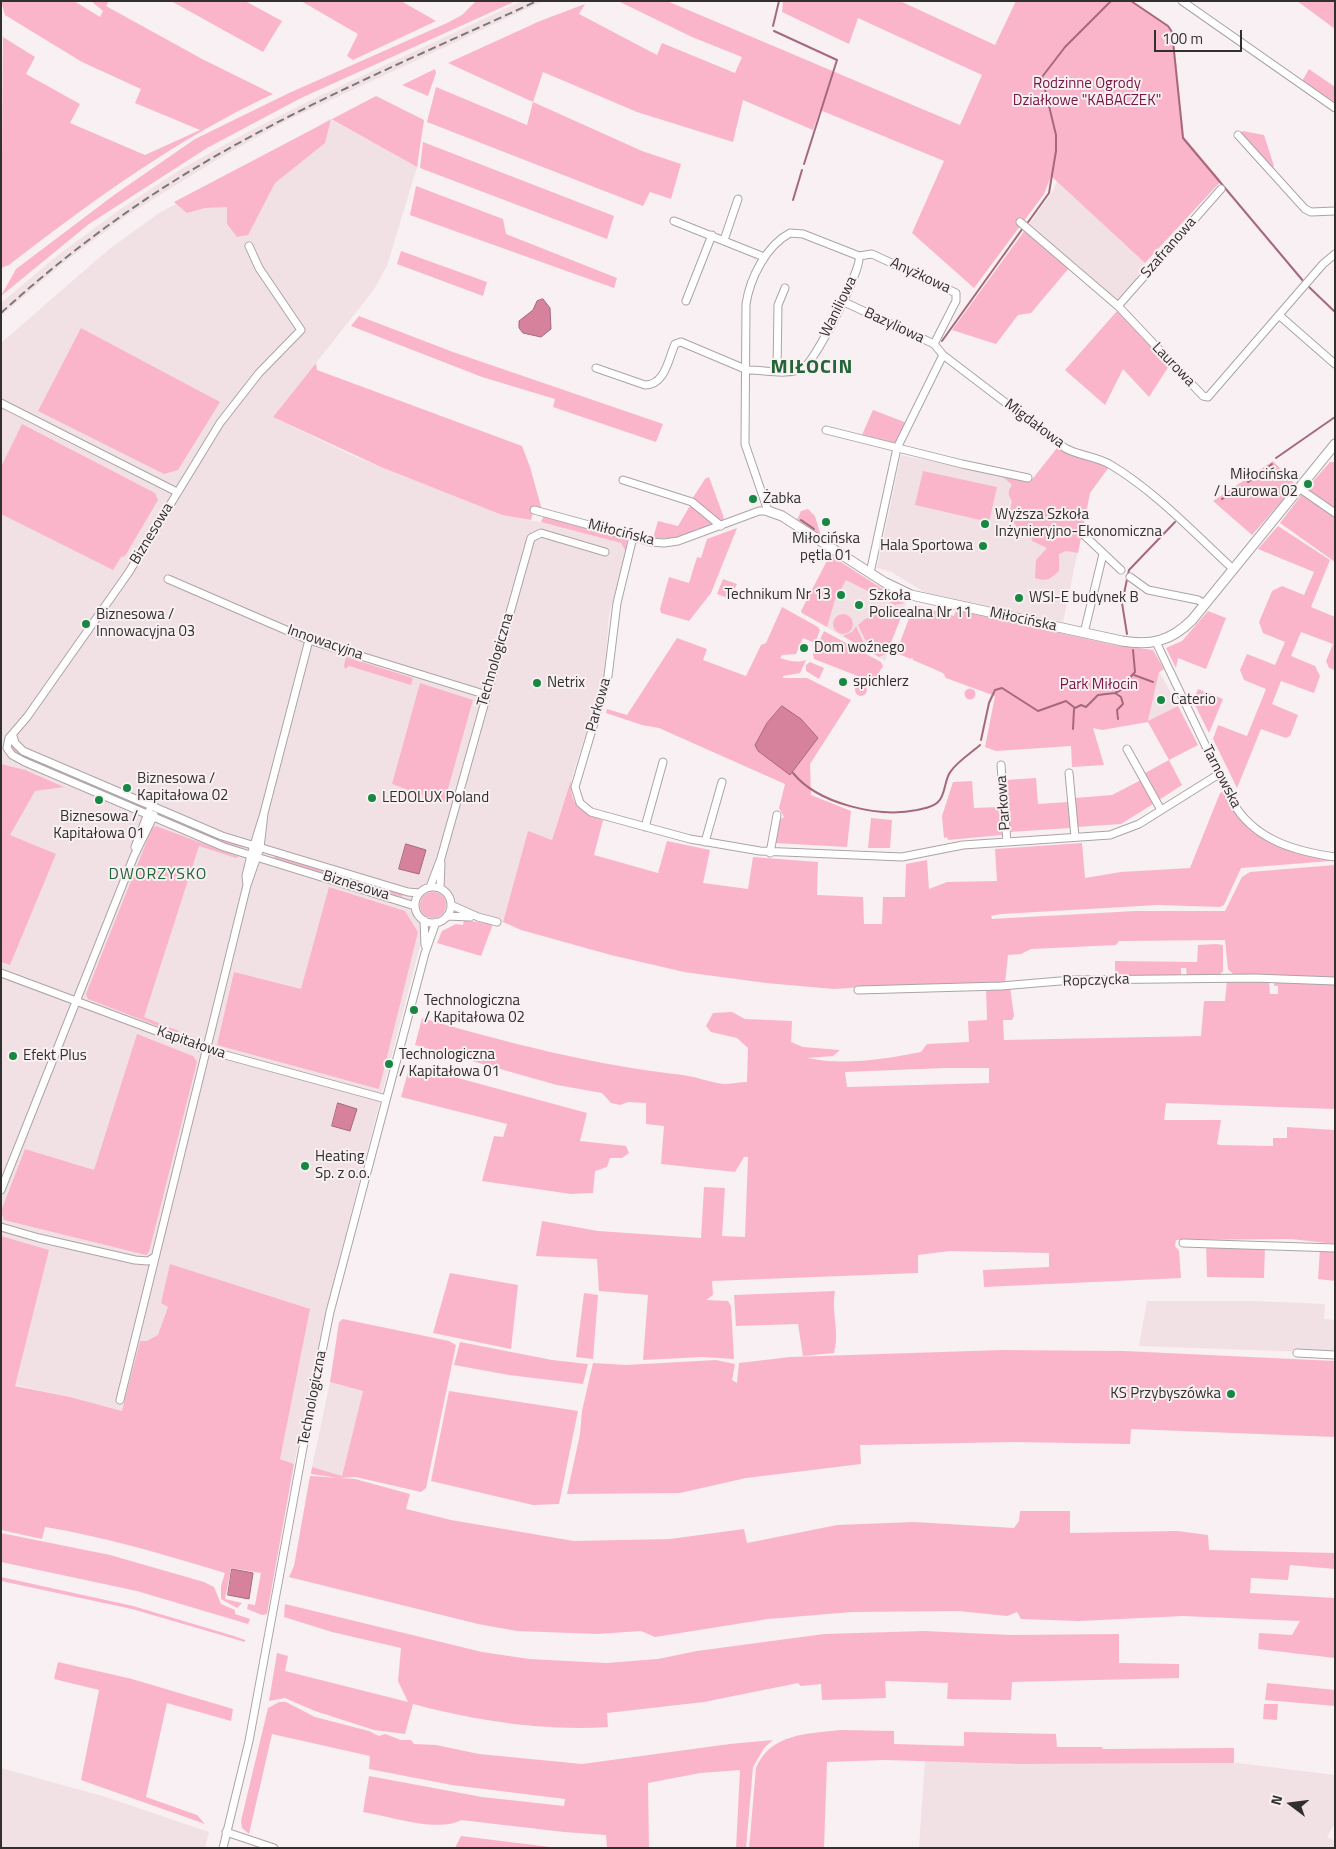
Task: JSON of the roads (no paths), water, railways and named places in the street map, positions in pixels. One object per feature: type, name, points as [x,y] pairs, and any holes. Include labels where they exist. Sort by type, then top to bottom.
[{"type":"street","points":[[1182,1],[1335,108]]},
{"type":"street","points":[[1238,135],[1305,209],[1311,212],[1335,211]]},
{"type":"street","name":"Szafranowa","points":[[1118,306],[1220,189]]},
{"type":"street","points":[[724,240],[738,199]]},
{"type":"street","points":[[674,221],[764,257]]},
{"type":"street","name":"Laurowa","points":[[1020,222],[1118,306],[1203,396],[1208,397],[1323,264],[1335,254]]},
{"type":"street","name":"Waniliowa","points":[[745,368],[777,371],[798,370],[811,361],[858,267],[859,256],[812,237],[794,232],[786,235],[764,257],[747,299],[745,368],[744,444],[768,510]]},
{"type":"street","points":[[686,301],[712,235]]},
{"type":"street","points":[[177,492],[204,447],[237,400],[301,330],[258,268],[249,246]]},
{"type":"street","name":"Anyżkowa","points":[[859,256],[872,254],[956,293],[956,301],[934,344]]},
{"type":"street","points":[[777,371],[778,305],[785,288]]},
{"type":"street","name":"Bazyliowa","points":[[842,301],[934,344],[943,355]]},
{"type":"street","points":[[1280,316],[1335,364]]},
{"type":"street","points":[[596,368],[645,385],[653,385],[660,381],[675,344],[681,342],[745,368]]},
{"type":"street","points":[[870,573],[897,448],[943,355]]},
{"type":"street","name":"Migdałowa","points":[[943,355],[1065,448],[1108,463],[1125,474],[1233,569]]},
{"type":"street","name":"Biznesowa","points":[[1,403],[177,492],[124,580],[7,745],[10,753],[16,758],[214,843],[415,906]]},
{"type":"street","points":[[826,430],[962,464],[1028,478]]},
{"type":"street","name":"Miłocińska","points":[[534,510],[633,537],[664,543],[678,541],[768,510],[782,516],[897,589],[916,596],[1138,644],[1156,642],[1178,633],[1205,604],[1335,444]]},
{"type":"street","points":[[623,480],[692,502],[721,526]]},
{"type":"street","points":[[1299,488],[1335,513]]},
{"type":"street","name":"Technologiczna","points":[[430,887],[441,858],[531,538],[540,533],[606,552]]},
{"type":"street","points":[[1084,535],[1121,570]]},
{"type":"street","name":"Parkowa","points":[[633,537],[616,611],[608,676],[575,787],[580,803],[586,809],[645,827],[705,842],[770,852],[902,857],[963,845],[1110,835],[1125,831],[1219,774]]},
{"type":"street","points":[[1084,633],[1103,554]]},
{"type":"street","points":[[1130,577],[1148,590],[1198,600],[1205,604]]},
{"type":"street","name":"Innowacyjna","points":[[168,579],[309,640],[486,695]]},
{"type":"street","points":[[120,1400],[257,848],[264,812],[309,640]]},
{"type":"street","name":"Tarnowska","points":[[1156,642],[1240,816],[1257,832],[1271,839],[1335,858]]},
{"type":"street","name":"Biznesowa","points":[[13,736],[15,743],[23,751],[202,828],[257,848],[408,892],[419,893]]},
{"type":"street","points":[[1127,749],[1161,810]]},
{"type":"street","points":[[645,827],[663,762]]},
{"type":"street","name":"Parkowa","points":[[1001,764],[1007,842]]},
{"type":"street","points":[[1070,773],[1075,837]]},
{"type":"street","points":[[705,842],[722,782]]},
{"type":"street","points":[[1,1190],[153,807]]},
{"type":"street","points":[[770,852],[777,815]]},
{"type":"street","name":"Technologiczna","points":[[440,888],[441,858]]},
{"type":"street","points":[[447,916],[451,905],[448,895],[440,888],[430,887],[419,893],[415,906],[419,916],[424,920],[436,922],[447,916],[478,917]]},
{"type":"street","points":[[451,905],[478,917],[497,922]]},
{"type":"street","name":"Technologiczna","points":[[424,920],[425,953]]},
{"type":"street","name":"Technologiczna","points":[[223,1848],[249,1741],[322,1350],[386,1099],[425,953],[436,922]]},
{"type":"street","name":"Kapitałowa","points":[[1,973],[206,1050],[386,1099]]},
{"type":"street","name":"Ropczycka","points":[[858,990],[1001,986],[1072,980],[1255,978],[1335,981]]},
{"type":"street","points":[[1,1227],[39,1238],[135,1260],[148,1261],[156,1257]]},
{"type":"street","points":[[1183,1243],[1335,1248]]},
{"type":"street","points":[[1297,1353],[1335,1355]]},
{"type":"street","points":[[226,1832],[274,1848]]},
{"type":"waterway","points":[[773,26],[779,1]]},
{"type":"waterway","points":[[1026,225],[1049,193],[1056,151],[1056,135],[1042,77],[1065,47],[1111,1]]},
{"type":"waterway","points":[[1131,1],[1168,26],[1172,32],[1183,138],[1304,282]]},
{"type":"waterway","points":[[774,31],[837,60],[804,164]]},
{"type":"waterway","points":[[793,200],[802,170]]},
{"type":"waterway","points":[[942,341],[1023,228]]},
{"type":"waterway","points":[[1309,287],[1335,312]]},
{"type":"waterway","points":[[1276,458],[1335,417]]},
{"type":"waterway","points":[[1248,482],[1272,464]]},
{"type":"waterway","points":[[1222,499],[1241,487]]},
{"type":"waterway","points":[[801,520],[814,529]]},
{"type":"waterway","points":[[1127,634],[1122,603],[1129,570],[1175,522]]},
{"type":"waterway","points":[[981,740],[989,703],[995,690],[1002,688],[1038,711],[1066,701],[1075,708],[1081,705],[1086,707],[1098,695],[1115,693],[1126,687],[1127,681],[1135,672],[1133,650]]},
{"type":"waterway","points":[[1134,675],[1153,682]]},
{"type":"waterway","points":[[1115,693],[1121,697],[1123,704],[1117,710],[1118,719]]},
{"type":"waterway","points":[[1073,729],[1074,709]]},
{"type":"waterway","points":[[793,773],[804,784],[818,793],[850,806],[885,812],[917,810],[931,807],[941,799],[951,771],[961,760],[980,745]]},
{"type":"railway","points":[[1,313],[111,223],[182,176],[268,127],[312,105],[537,1]]},
{"type":"place","name":"Miłocińska / Laurowa 02","points":[[1308,484]]},
{"type":"place","name":"Żabka","points":[[753,499]]},
{"type":"place","name":"Miłocińska pętla 01","points":[[826,522]]},
{"type":"place","name":"Wyższa Szkoła Inżynieryjno-Ekonomiczna","points":[[985,524]]},
{"type":"place","name":"Hala Sportowa","points":[[983,546]]},
{"type":"place","name":"Technikum Nr 13","points":[[841,595]]},
{"type":"place","name":"WSI-E budynek B","points":[[1019,598]]},
{"type":"place","name":"Szkoła Policealna Nr 11","points":[[859,605]]},
{"type":"place","name":"Biznesowa / Innowacyjna 03","points":[[86,624]]},
{"type":"place","name":"Dom woźnego","points":[[804,648]]},
{"type":"place","name":"spichlerz","points":[[843,682]]},
{"type":"place","name":"Netrix","points":[[537,683]]},
{"type":"place","name":"Caterio","points":[[1161,700]]},
{"type":"place","name":"Biznesowa / Kapitałowa 02","points":[[127,788]]},
{"type":"place","name":"LEDOLUX Poland","points":[[372,798]]},
{"type":"place","name":"Biznesowa / Kapitałowa 01","points":[[99,800]]},
{"type":"place","name":"Technologiczna / Kapitałowa 02","points":[[414,1010]]},
{"type":"place","name":"Efekt Plus","points":[[13,1056]]},
{"type":"place","name":"Technologiczna / Kapitałowa 01","points":[[389,1064]]},
{"type":"place","name":"Heating Sp. z o.o.","points":[[305,1166]]},
{"type":"place","name":"KS Przybyszówka","points":[[1231,1394]]},
{"type":"district","name":"MIŁOCIN","points":[[812,368]]},
{"type":"district","name":"DWORZYSKO","points":[[158,875]]},
{"type":"park label","name":"Rodzinne Ogrody Działkowe \"KABACZEK\"","points":[[1087,92]]},
{"type":"park label","name":"Park Miłocin","points":[[1099,685]]}]
